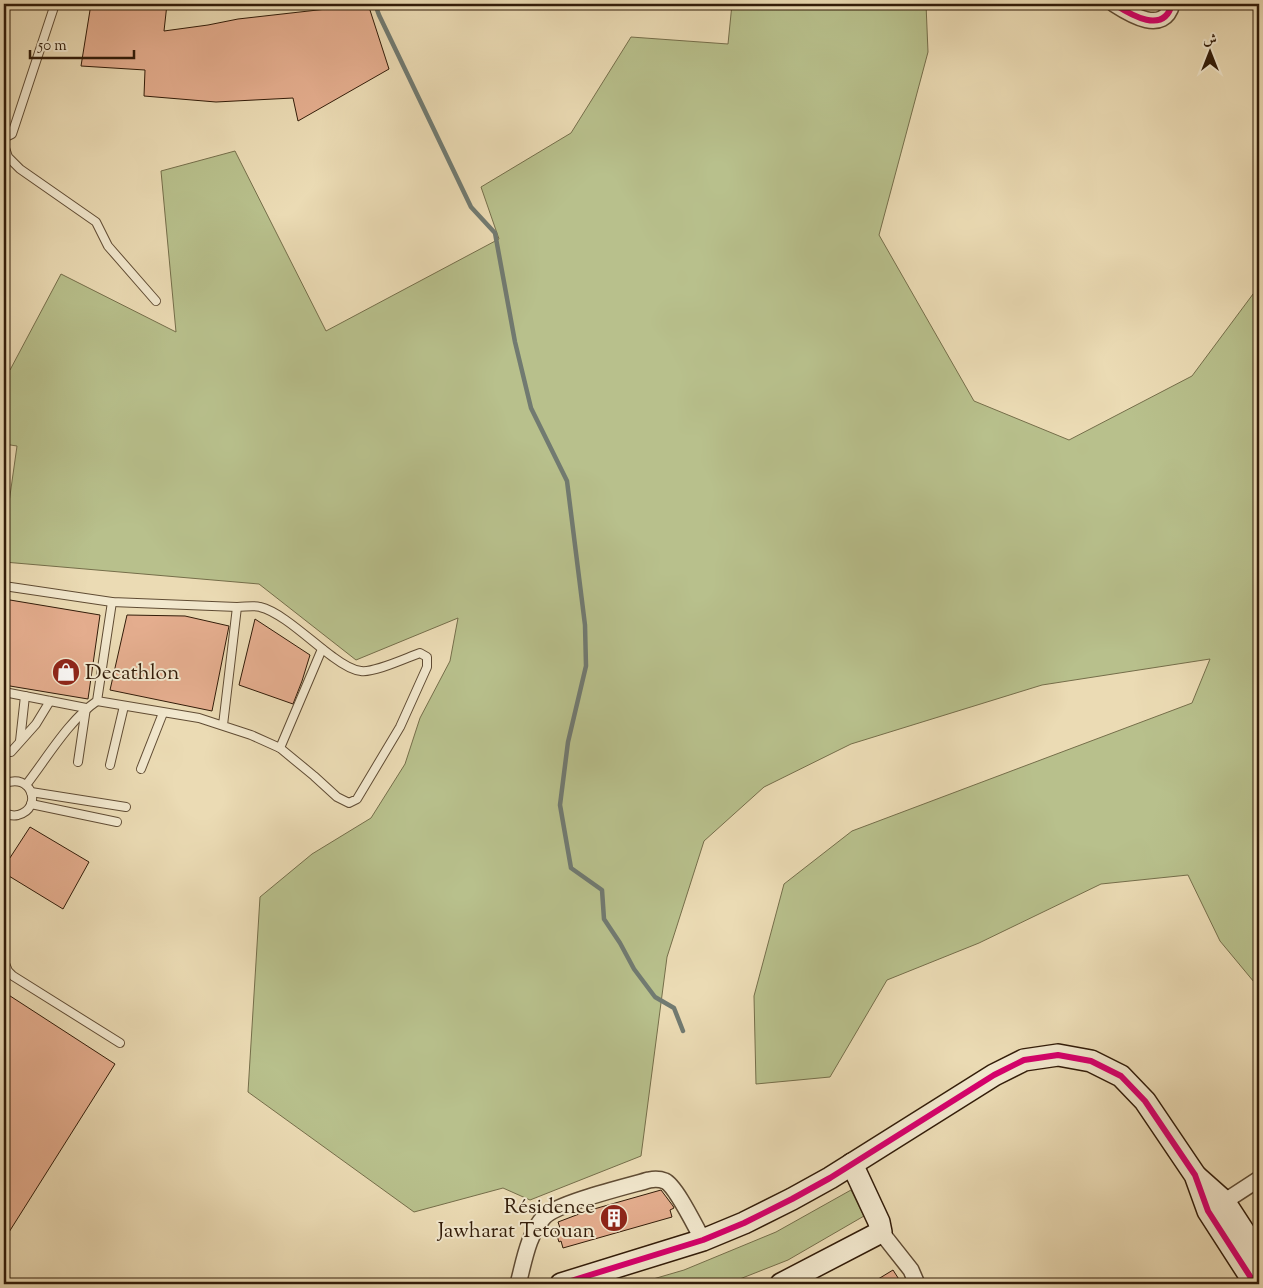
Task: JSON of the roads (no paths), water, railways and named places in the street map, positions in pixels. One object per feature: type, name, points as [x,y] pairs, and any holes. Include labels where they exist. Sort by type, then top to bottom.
[{"type":"street","points":[[1114,4],[1128,12],[1152,21],[1165,17],[1170,11],[1172,4]]},
{"type":"street","points":[[561,1284],[703,1240],[744,1223],[792,1199],[852,1164],[994,1075],[1024,1060],[1058,1055],[1092,1060],[1121,1076],[1145,1101],[1216,1206],[1259,1255]]},
{"type":"street","points":[[852,1164],[879,1222],[881,1232],[911,1270],[917,1284]]},
{"type":"street","points":[[518,1284],[527,1250],[535,1231],[549,1212],[649,1180],[658,1179],[666,1181],[676,1193],[703,1240]]},
{"type":"street","points":[[1216,1206],[1259,1179]]},
{"type":"street","points":[[1216,1206],[1255,1284]]},
{"type":"street","points":[[781,1284],[881,1232]]},
{"type":"lane","points":[[4,138],[12,134],[55,4]]},
{"type":"lane","points":[[4,145],[8,156],[20,169],[96,222],[108,246],[156,301]]},
{"type":"lane","points":[[4,586],[112,602],[259,607],[270,610],[282,617],[322,649],[350,668],[361,671],[372,670],[420,653],[427,657],[427,667],[400,727],[353,802],[345,802],[337,797],[280,748],[223,725],[199,718],[97,701],[86,708],[26,785]]},
{"type":"lane","points":[[97,701],[112,602]]},
{"type":"lane","points":[[223,725],[237,607]]},
{"type":"lane","points":[[280,748],[322,649]]},
{"type":"lane","points":[[4,692],[86,708]]},
{"type":"lane","points":[[20,742],[25,696]]},
{"type":"lane","points":[[4,751],[11,752],[36,724],[50,701]]},
{"type":"lane","points":[[110,765],[124,706]]},
{"type":"lane","points":[[78,762],[86,708]]},
{"type":"lane","points":[[141,769],[163,713]]},
{"type":"lane","points":[[4,784],[20,781],[31,792],[31,804],[25,812],[16,816],[5,815]]},
{"type":"lane","points":[[31,792],[126,807]]},
{"type":"lane","points":[[31,804],[117,822]]},
{"type":"lane","points":[[4,961],[8,971],[14,976],[120,1043]]},
{"type":"waterway","points":[[375,4],[471,207],[495,233],[515,342],[531,408],[567,481],[585,625],[586,666],[568,742],[560,805],[571,868],[602,890],[604,919],[634,969],[655,997],[674,1008],[683,1031]]},
{"type":"place","name":"Decathlon","points":[[66,672]]},
{"type":"place","name":"Résidence Jawharat Tetouan","points":[[614,1218]]}]
